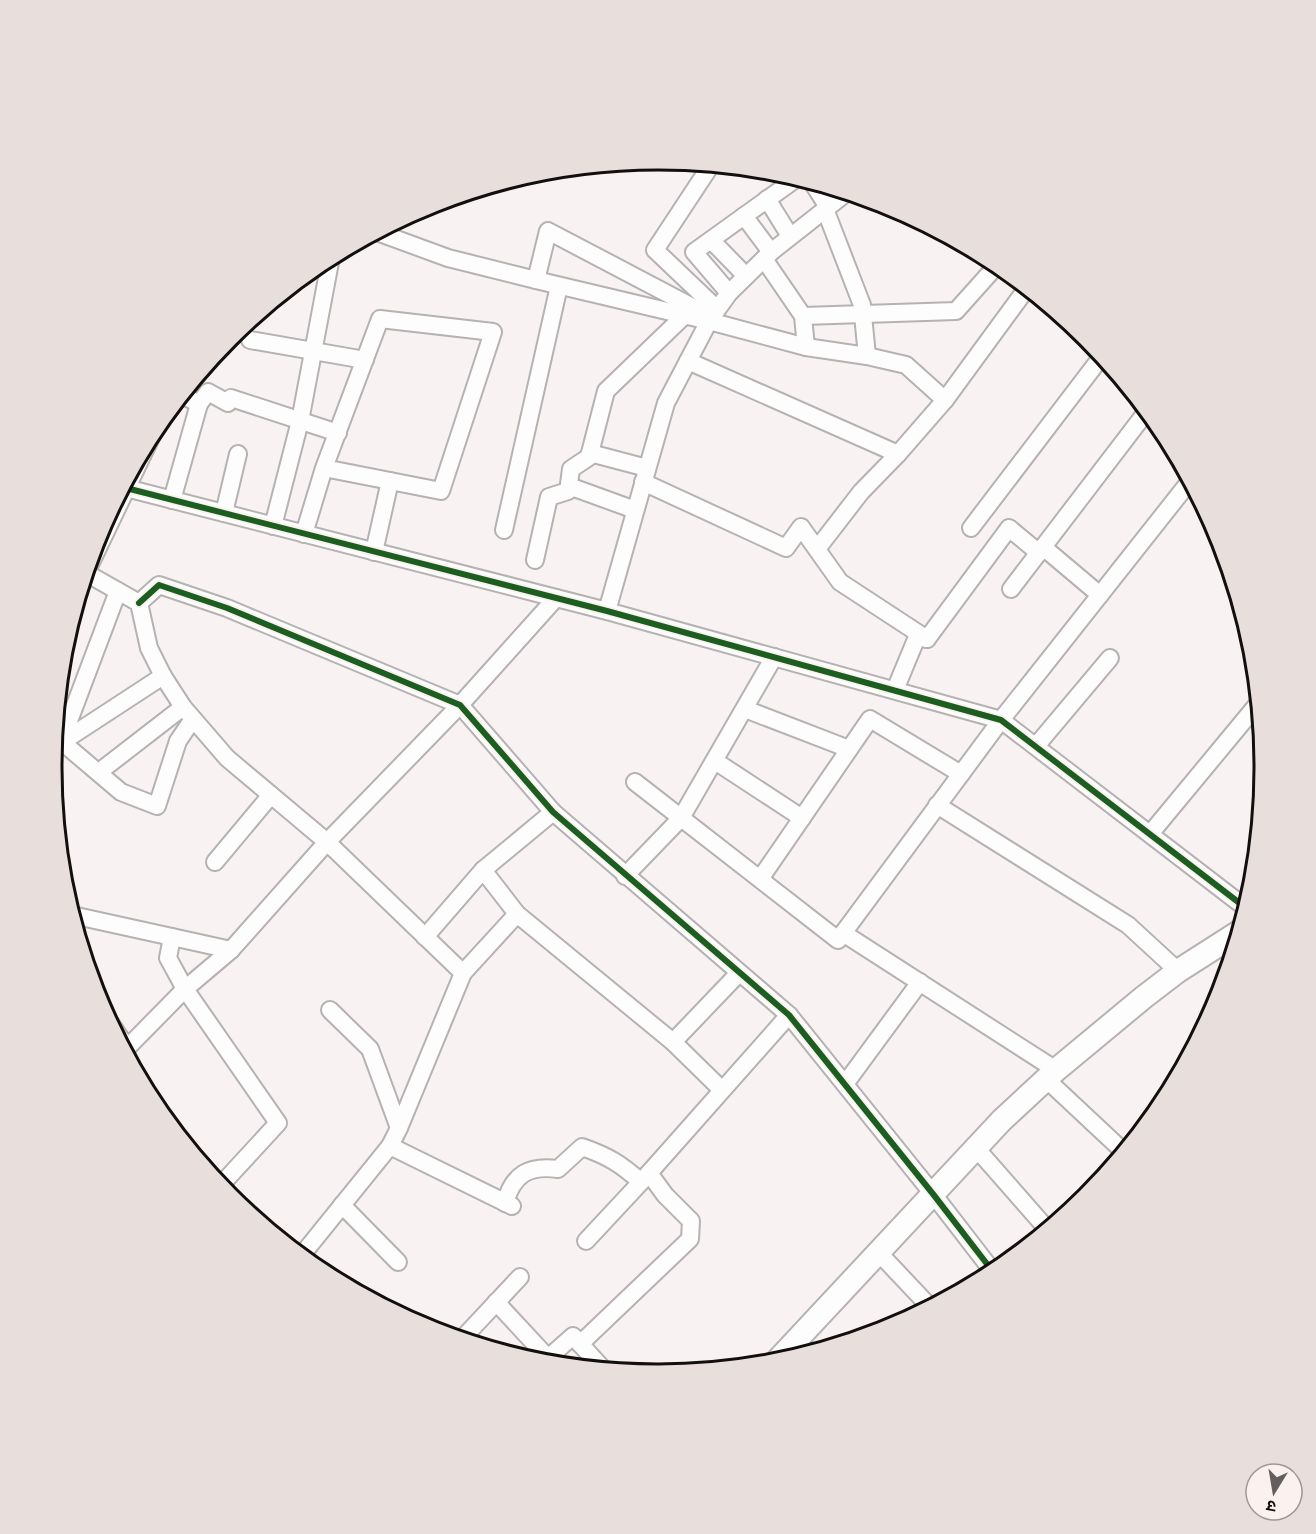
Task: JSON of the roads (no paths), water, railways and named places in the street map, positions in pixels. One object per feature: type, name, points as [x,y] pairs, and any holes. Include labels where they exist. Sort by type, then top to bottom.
[{"type":"main road","points":[[789,1349],[1002,1120],[1051,1074],[1179,971],[1229,939]]},
{"type":"street","points":[[706,173],[655,250],[713,316]]},
{"type":"street","points":[[729,293],[694,252],[787,185]]},
{"type":"street","points":[[818,193],[826,208],[862,305],[867,356]]},
{"type":"street","points":[[767,199],[790,236]]},
{"type":"street","points":[[607,611],[666,403],[713,316],[729,293],[746,276],[790,236],[838,199]]},
{"type":"street","points":[[744,216],[802,316],[806,348]]},
{"type":"street","points":[[536,280],[548,231],[713,316],[806,348],[867,356],[906,365],[945,400]]},
{"type":"street","points":[[387,236],[448,258],[560,286],[685,315],[713,316]]},
{"type":"street","points":[[711,240],[746,276]]},
{"type":"street","points":[[273,526],[300,421],[329,270]]},
{"type":"street","points":[[802,316],[956,311],[987,270]]},
{"type":"street","points":[[504,530],[560,286]]},
{"type":"street","points":[[817,549],[861,492],[945,400],[1022,295]]},
{"type":"street","points":[[535,560],[549,497],[568,491],[571,469],[588,457],[606,391],[685,315]]},
{"type":"street","points":[[304,534],[324,468],[380,319],[493,332],[441,491],[324,468]]},
{"type":"street","points":[[250,340],[365,360]]},
{"type":"street","points":[[688,361],[898,454]]},
{"type":"street","points":[[970,528],[1096,363]]},
{"type":"street","points":[[172,500],[199,404],[208,392],[228,403],[231,398],[338,433]]},
{"type":"street","points":[[189,399],[199,404]]},
{"type":"street","points":[[1011,590],[1141,418]]},
{"type":"street","points":[[590,453],[645,475],[786,548],[801,527],[840,582],[927,639]]},
{"type":"street","points":[[224,513],[238,454]]},
{"type":"street","points":[[375,552],[390,481]]},
{"type":"street","points":[[569,486],[635,510]]},
{"type":"street","points":[[635,782],[838,940],[1001,720],[1185,488]]},
{"type":"street","points":[[130,489],[607,611],[1001,720],[1238,902]]},
{"type":"street","points":[[927,639],[1009,528],[1100,595]]},
{"type":"street","points":[[92,577],[139,603],[149,648],[163,676],[188,713],[227,758],[327,842],[463,973]]},
{"type":"street","points":[[139,603],[159,585],[227,608],[460,705],[553,812],[789,1015],[987,1264]]},
{"type":"street","points":[[63,725],[118,591]]},
{"type":"street","points":[[131,1046],[185,989],[231,950],[327,842],[460,705],[556,598]]},
{"type":"street","points":[[895,690],[917,637],[927,639]]},
{"type":"street","points":[[625,876],[681,818],[774,657]]},
{"type":"street","points":[[1036,746],[1110,658]]},
{"type":"street","points":[[63,730],[163,676]]},
{"type":"street","points":[[745,709],[849,749]]},
{"type":"street","points":[[1150,834],[1251,712]]},
{"type":"street","points":[[99,772],[188,713]]},
{"type":"street","points":[[63,733],[121,792],[157,806],[188,713]]},
{"type":"street","points":[[760,879],[870,719],[961,774]]},
{"type":"street","points":[[715,761],[802,818]]},
{"type":"street","points":[[215,862],[271,795]]},
{"type":"street","points":[[937,805],[1128,925],[1179,971]]},
{"type":"street","points":[[425,937],[483,870],[553,812]]},
{"type":"street","points":[[483,870],[517,914],[673,1042],[722,1090]]},
{"type":"street","points":[[307,1249],[390,1146],[463,973],[517,914]]},
{"type":"street","points":[[81,917],[231,950]]},
{"type":"street","points":[[843,933],[920,982],[1051,1074],[1118,1146]]},
{"type":"street","points":[[172,938],[168,958],[185,989],[278,1123],[227,1179]]},
{"type":"street","points":[[673,1042],[739,973]]},
{"type":"street","points":[[844,1084],[920,982]]},
{"type":"street","points":[[330,1010],[370,1049],[399,1128]]},
{"type":"street","points":[[586,1241],[789,1015]]},
{"type":"street","points":[[390,1146],[508,1204],[508,1191],[524,1172],[542,1167],[558,1169],[582,1148],[604,1155],[645,1178],[691,1221],[690,1239],[580,1344]]},
{"type":"street","points":[[976,1148],[1042,1223]]},
{"type":"street","points":[[342,1205],[398,1262]]},
{"type":"street","points":[[879,1252],[925,1301]]},
{"type":"street","points":[[468,1333],[520,1277]]},
{"type":"street","points":[[496,1302],[536,1351]]},
{"type":"street","points":[[552,1354],[573,1336],[594,1359]]}]
